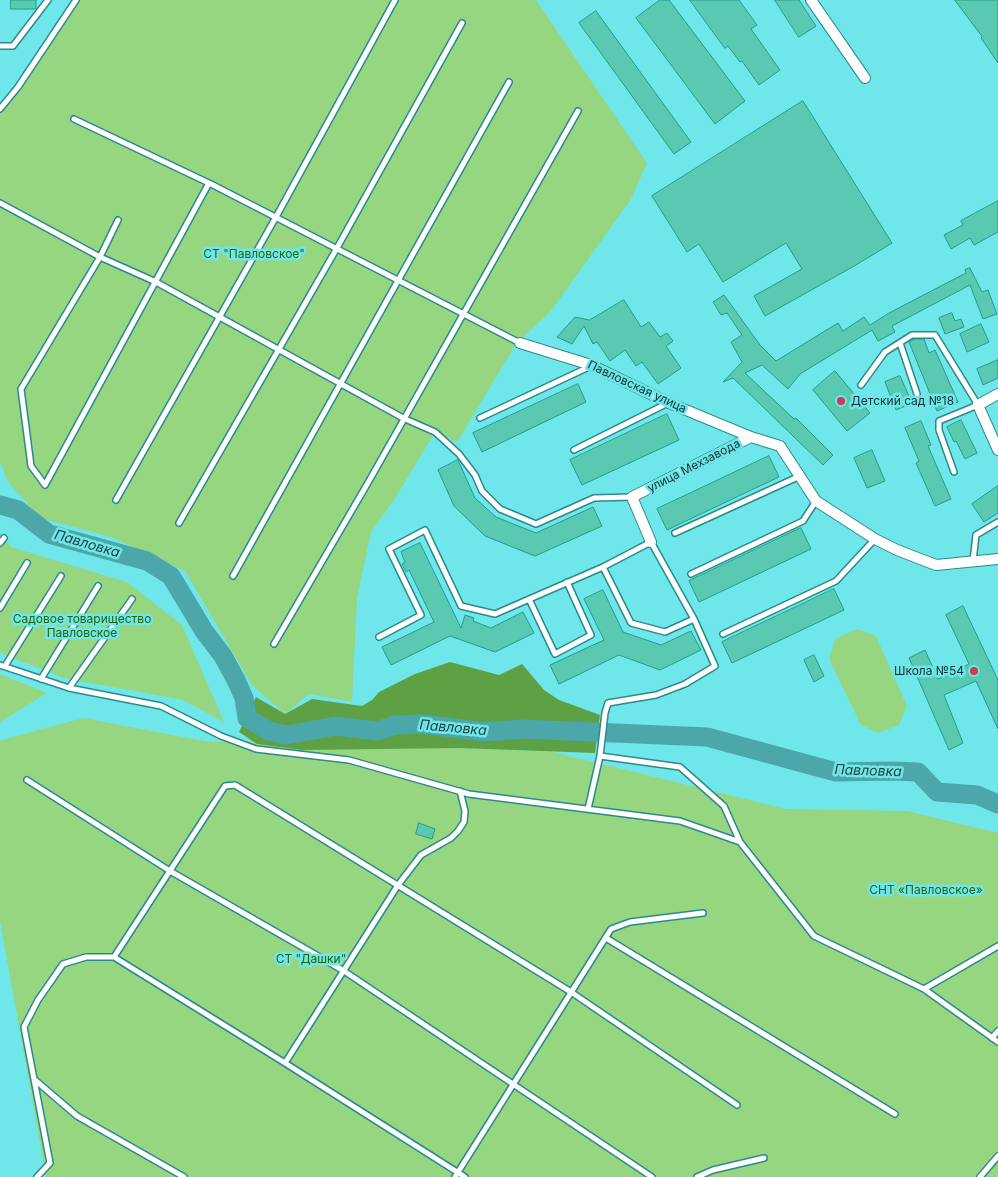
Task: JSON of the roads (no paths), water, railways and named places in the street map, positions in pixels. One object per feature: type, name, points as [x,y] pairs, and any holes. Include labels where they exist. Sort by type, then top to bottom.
[{"type":"street","points":[[811,0],[865,78]]},
{"type":"street","name":"Павловская улица","points":[[520,343],[591,365],[668,403],[751,437]]},
{"type":"street","points":[[998,394],[978,405],[998,450]]},
{"type":"street","name":"улица Мехзавода","points":[[651,542],[632,497],[751,437],[780,446],[816,501],[875,539],[897,550],[936,565],[998,559]]},
{"type":"lane","points":[[0,46],[13,46],[48,0]]},
{"type":"lane","points":[[0,109],[18,87],[76,0]]},
{"type":"lane","points":[[116,500],[276,217],[395,0]]},
{"type":"lane","points":[[179,524],[337,248],[462,23]]},
{"type":"lane","points":[[233,576],[509,82]]},
{"type":"lane","points":[[274,644],[369,481],[462,313],[510,234],[578,111]]},
{"type":"lane","points":[[74,119],[209,183],[520,343]]},
{"type":"lane","points":[[118,220],[100,256],[21,389],[31,466],[44,485],[209,183]]},
{"type":"lane","points":[[0,203],[100,256],[156,282],[403,418],[435,432],[453,449],[475,475],[482,491],[500,509],[536,524],[594,498],[632,497]]},
{"type":"lane","points":[[861,385],[885,352],[900,342],[912,335],[935,336],[978,405],[939,421],[939,430],[954,472]]},
{"type":"lane","points":[[900,342],[918,394]]},
{"type":"lane","points":[[480,418],[591,365]]},
{"type":"lane","points":[[574,450],[668,403]]},
{"type":"lane","points":[[676,533],[800,476]]},
{"type":"lane","points":[[691,574],[803,521],[816,501]]},
{"type":"lane","points":[[973,561],[976,535],[998,522]]},
{"type":"lane","points":[[379,637],[421,614],[389,549],[425,530],[461,606],[495,614],[603,567],[651,542],[694,619],[715,666],[685,684],[656,695],[608,703],[600,756],[588,809]]},
{"type":"lane","points":[[0,543],[4,538]]},
{"type":"lane","points":[[723,634],[836,581],[875,539]]},
{"type":"lane","points":[[0,608],[27,563]]},
{"type":"lane","points":[[603,567],[631,623],[665,632],[694,619]]},
{"type":"lane","points":[[61,576],[2,666],[69,688],[161,706],[221,736],[256,749],[349,760],[469,794],[680,821],[740,842]]},
{"type":"lane","points":[[529,599],[554,654],[592,636],[567,582]]},
{"type":"lane","points":[[40,679],[98,586]]},
{"type":"lane","points":[[69,688],[132,599]]},
{"type":"lane","points":[[600,756],[680,768],[724,806],[740,842],[814,936],[924,989],[998,1042]]},
{"type":"lane","points":[[26,780],[170,871],[344,971],[652,1177]]},
{"type":"lane","points":[[114,957],[225,786],[235,785],[571,992],[737,1104]]},
{"type":"lane","points":[[285,1063],[398,885],[421,856],[451,838],[464,822],[465,811],[460,791]]},
{"type":"lane","points":[[456,1175],[611,929],[630,922],[703,913]]},
{"type":"lane","points":[[606,938],[895,1114]]},
{"type":"lane","points":[[924,989],[998,946]]},
{"type":"lane","points":[[37,1177],[50,1163],[24,1027],[38,1000],[63,964],[86,957],[114,957],[285,1063],[456,1175],[465,1177]]},
{"type":"lane","points":[[992,1038],[998,1031]]},
{"type":"lane","points":[[34,1080],[77,1116],[184,1177]]},
{"type":"lane","points":[[980,1177],[998,1156]]},
{"type":"lane","points":[[697,1177],[713,1170],[764,1158]]},
{"type":"waterway","name":"Павловка","points":[[0,505],[18,510],[49,534],[147,561],[171,576],[204,631],[223,656],[236,680],[244,698],[247,718],[269,731],[286,735],[336,726],[377,731],[395,725],[422,724],[485,732],[522,729],[707,737],[836,772],[918,772],[937,792],[977,795],[998,804]]},
{"type":"place","name":"Детский сад №18","points":[[841,401]]},
{"type":"place","name":"Школа №54","points":[[974,671]]},
{"type":"park label","name":"СТ \"Павловское\"","points":[[254,254]]},
{"type":"park label","name":"Садовое товарищество Павловское","points":[[82,626]]},
{"type":"park label","name":"СНТ «Павловское»","points":[[926,890]]},
{"type":"park label","name":"СТ \"Дашки\"","points":[[311,959]]}]
